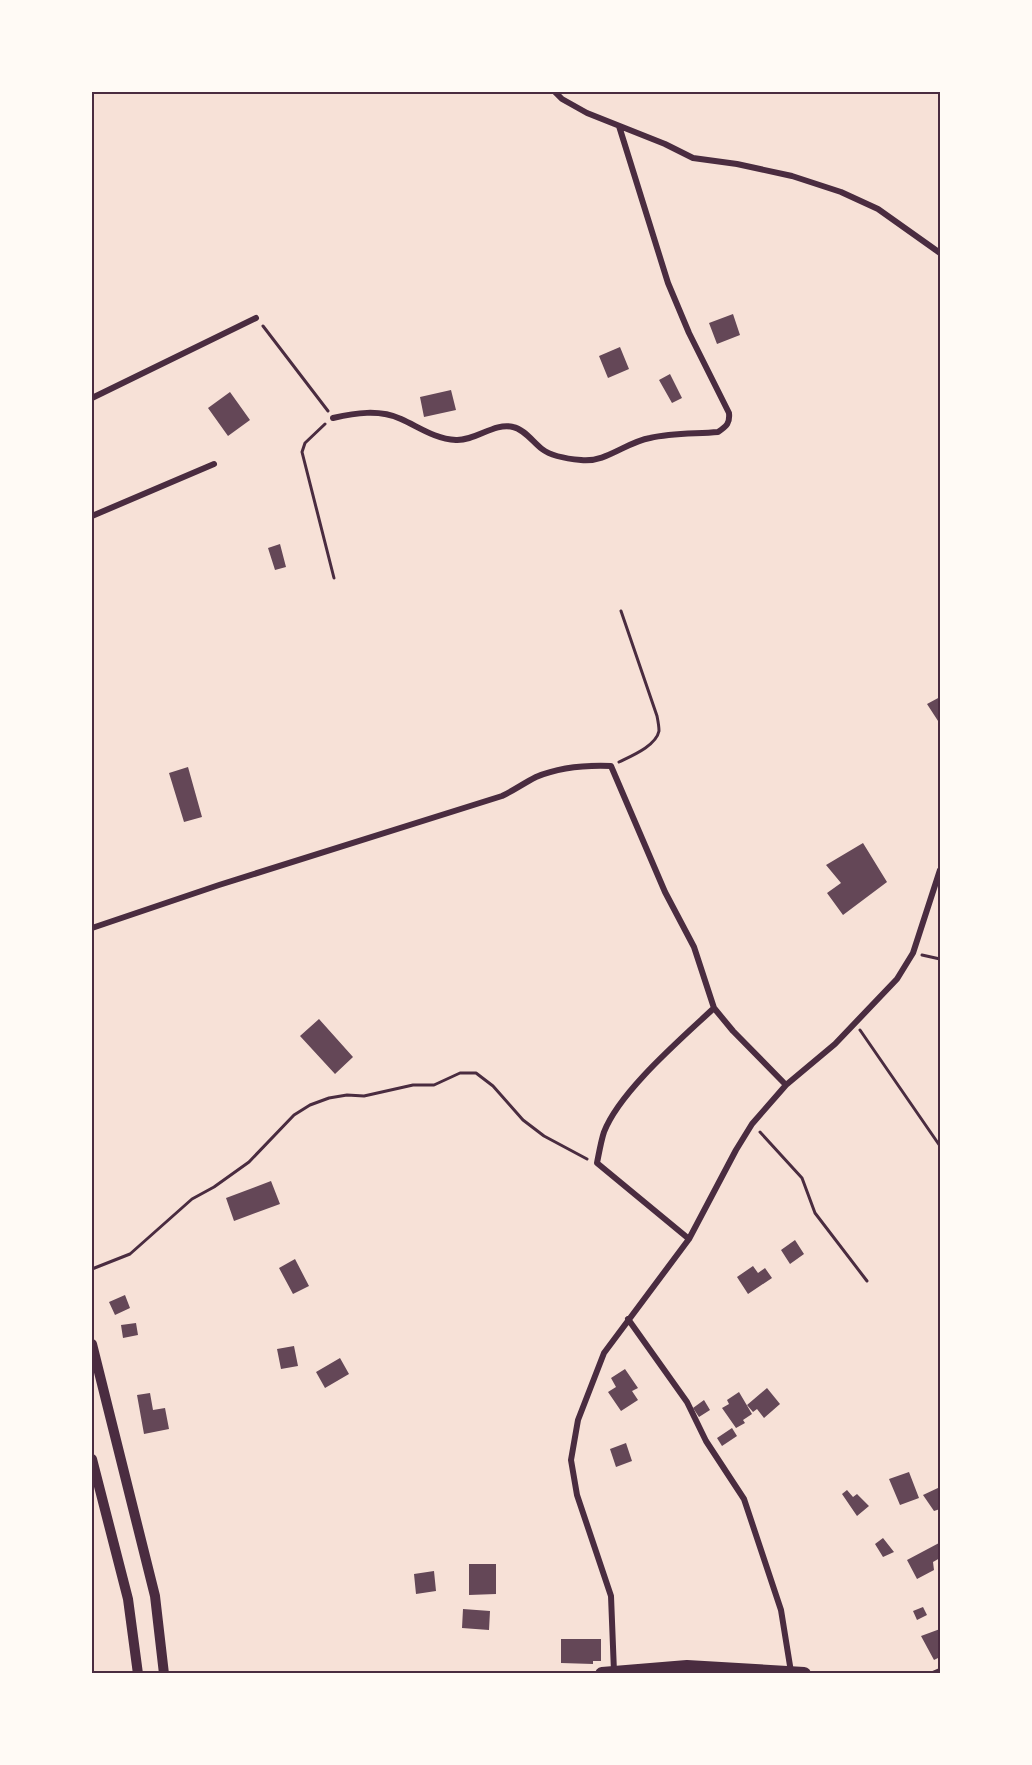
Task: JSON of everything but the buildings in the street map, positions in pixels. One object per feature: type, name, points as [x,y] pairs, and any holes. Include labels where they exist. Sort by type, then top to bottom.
[{"type":"main road","points":[[608,1673],[687,1667],[797,1673]]},
{"type":"street","points":[[555,92],[562,99],[586,113],[665,144],[693,158],[737,164],[792,176],[841,192],[878,209],[940,253]]},
{"type":"street","points":[[333,418],[374,412],[398,418],[430,434],[456,440],[473,438],[512,426],[519,429],[544,451],[584,460],[602,458],[648,438],[718,432],[730,422],[729,413],[689,333],[668,283],[619,126]]},
{"type":"street","points":[[92,398],[256,318]]},
{"type":"street","points":[[92,516],[214,464]]},
{"type":"street","points":[[92,928],[219,885],[502,796],[533,778],[556,770],[588,765],[611,766],[665,892],[694,946],[714,1008],[733,1031],[786,1085]]},
{"type":"street","points":[[608,1673],[611,1596],[577,1495],[571,1460],[578,1420],[604,1353],[689,1239],[752,1124],[786,1085],[835,1044],[897,979],[913,953],[940,870]]},
{"type":"street","points":[[689,1239],[597,1163],[604,1131],[619,1106],[655,1064],[714,1008]]},
{"type":"street","points":[[628,1318],[687,1402],[706,1441],[744,1499],[781,1610],[797,1673]]},
{"type":"street","points":[[92,1344],[154,1596],[164,1674]]},
{"type":"street","points":[[92,1459],[128,1599],[138,1674]]},
{"type":"street","points":[[933,1674],[940,1671]]},
{"type":"path","points":[[256,318],[333,418],[305,443],[303,452],[334,578]]},
{"type":"path","points":[[611,766],[652,742],[658,735],[659,729],[657,716],[621,611]]},
{"type":"path","points":[[913,953],[940,959]]},
{"type":"path","points":[[855,1024],[906,1093],[940,1146]]},
{"type":"path","points":[[92,1269],[130,1254],[192,1198],[214,1187],[249,1162],[294,1114],[329,1098],[347,1095],[364,1096],[413,1085],[434,1085],[460,1073],[476,1073],[493,1086],[523,1120],[544,1136],[571,1152],[597,1163]]},
{"type":"path","points":[[752,1124],[802,1178],[816,1213],[867,1281]]}]
